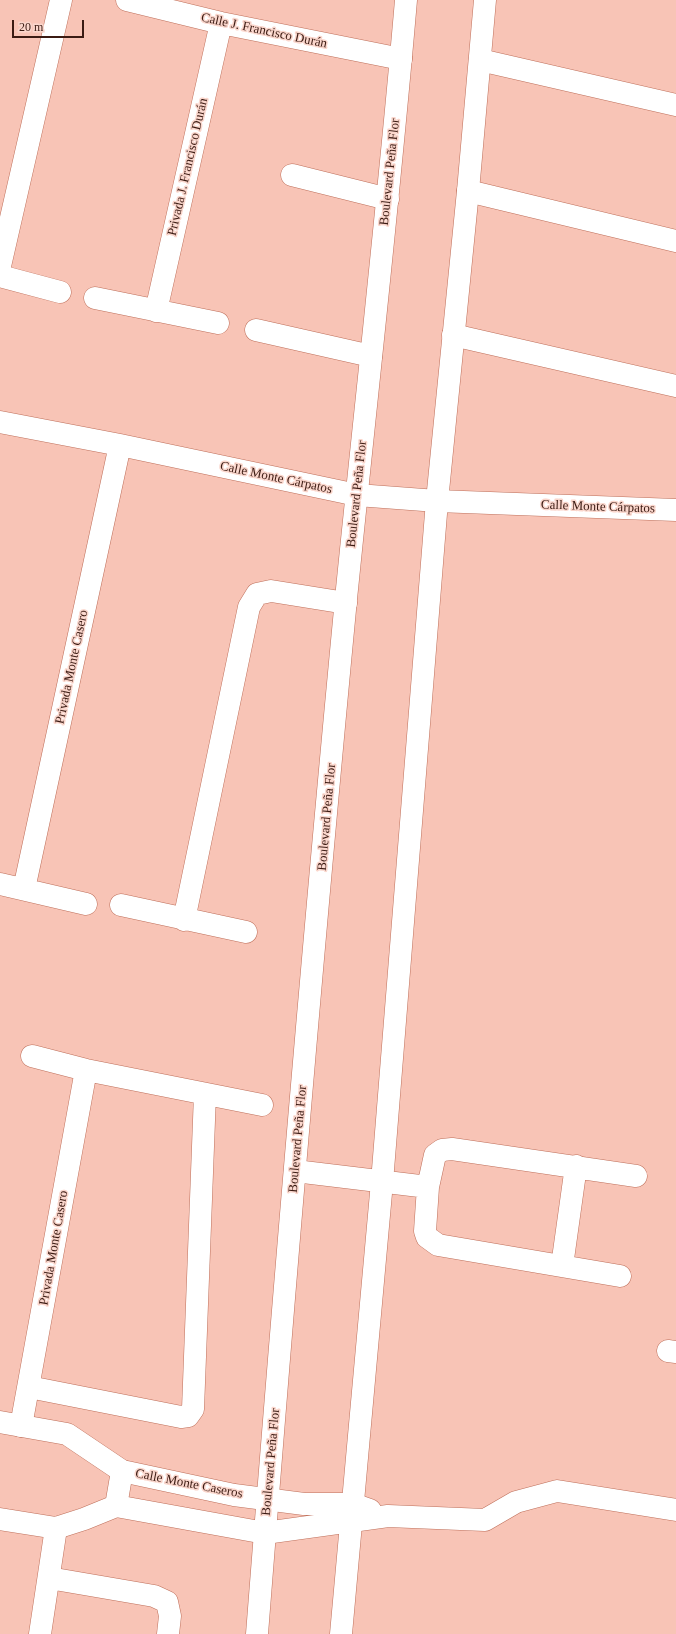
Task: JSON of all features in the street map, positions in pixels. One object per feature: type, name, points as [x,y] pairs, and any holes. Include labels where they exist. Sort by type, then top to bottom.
[{"type":"street","points":[[0,266],[61,0]]},
{"type":"street","name":"Calle J. Francisco Durán","points":[[127,0],[221,23],[401,59]]},
{"type":"street","name":"Boulevard Peña Flor","points":[[257,1634],[295,1171],[346,603],[388,199],[406,0]]},
{"type":"street","points":[[341,1634],[382,1182],[437,501],[468,191],[485,0]]},
{"type":"street","name":"Privada J. Francisco Durán","points":[[156,311],[221,23]]},
{"type":"street","points":[[480,60],[676,105]]},
{"type":"street","points":[[292,175],[388,199]]},
{"type":"street","points":[[468,191],[676,241]]},
{"type":"street","points":[[0,276],[60,292]]},
{"type":"street","points":[[95,298],[218,323]]},
{"type":"street","points":[[256,330],[371,356]]},
{"type":"street","points":[[453,335],[676,386]]},
{"type":"street","name":"Calle Monte Cárpatos","points":[[0,422],[120,445],[357,495],[437,501],[676,510]]},
{"type":"street","name":"Privada Monte Casero","points":[[24,889],[120,445]]},
{"type":"street","points":[[184,920],[249,607],[257,594],[271,591],[346,603]]},
{"type":"street","points":[[0,884],[86,904]]},
{"type":"street","points":[[121,905],[184,920],[246,932]]},
{"type":"street","points":[[32,1056],[86,1070],[262,1105]]},
{"type":"street","name":"Privada Monte Casero","points":[[10,1424],[29,1387],[86,1070]]},
{"type":"street","points":[[29,1387],[181,1417],[188,1416],[193,1409],[205,1094]]},
{"type":"street","points":[[620,1276],[438,1244],[427,1237],[425,1231],[428,1187],[435,1155],[442,1150],[452,1149],[636,1176]]},
{"type":"street","points":[[562,1266],[576,1166]]},
{"type":"street","points":[[295,1171],[428,1187]]},
{"type":"street","name":"Calle Monte Caseros","points":[[10,1424],[67,1434],[122,1471],[234,1495],[268,1498],[353,1512],[388,1516],[485,1520],[516,1502],[557,1491],[676,1510]]},
{"type":"street","points":[[0,1520],[56,1528],[84,1519],[116,1506],[122,1471]]},
{"type":"street","name":"Calle Monte Caseros","points":[[116,1506],[265,1533],[353,1512]]},
{"type":"street","points":[[40,1634],[56,1528]]},
{"type":"street","points":[[49,1578],[154,1596],[167,1602],[170,1616],[168,1634]]}]
